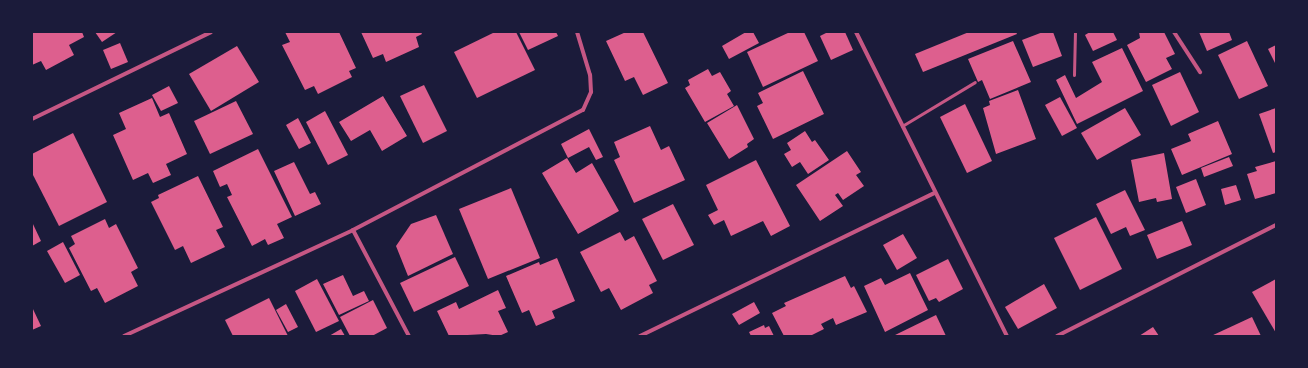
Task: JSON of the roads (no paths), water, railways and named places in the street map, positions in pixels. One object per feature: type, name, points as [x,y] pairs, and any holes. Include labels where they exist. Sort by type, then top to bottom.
[{"type":"street","points":[[32,119],[211,32]]},
{"type":"street","points":[[124,336],[353,230],[583,110],[591,92],[590,76],[577,32]]},
{"type":"street","points":[[856,32],[934,193],[1007,336]]},
{"type":"street","points":[[1174,32],[1200,72]]},
{"type":"street","points":[[640,336],[934,193]]},
{"type":"street","points":[[1057,336],[1276,225]]},
{"type":"street","points":[[353,230],[408,336]]},
{"type":"lane","points":[[1074,74],[1075,32]]},
{"type":"lane","points":[[902,126],[975,82]]}]
